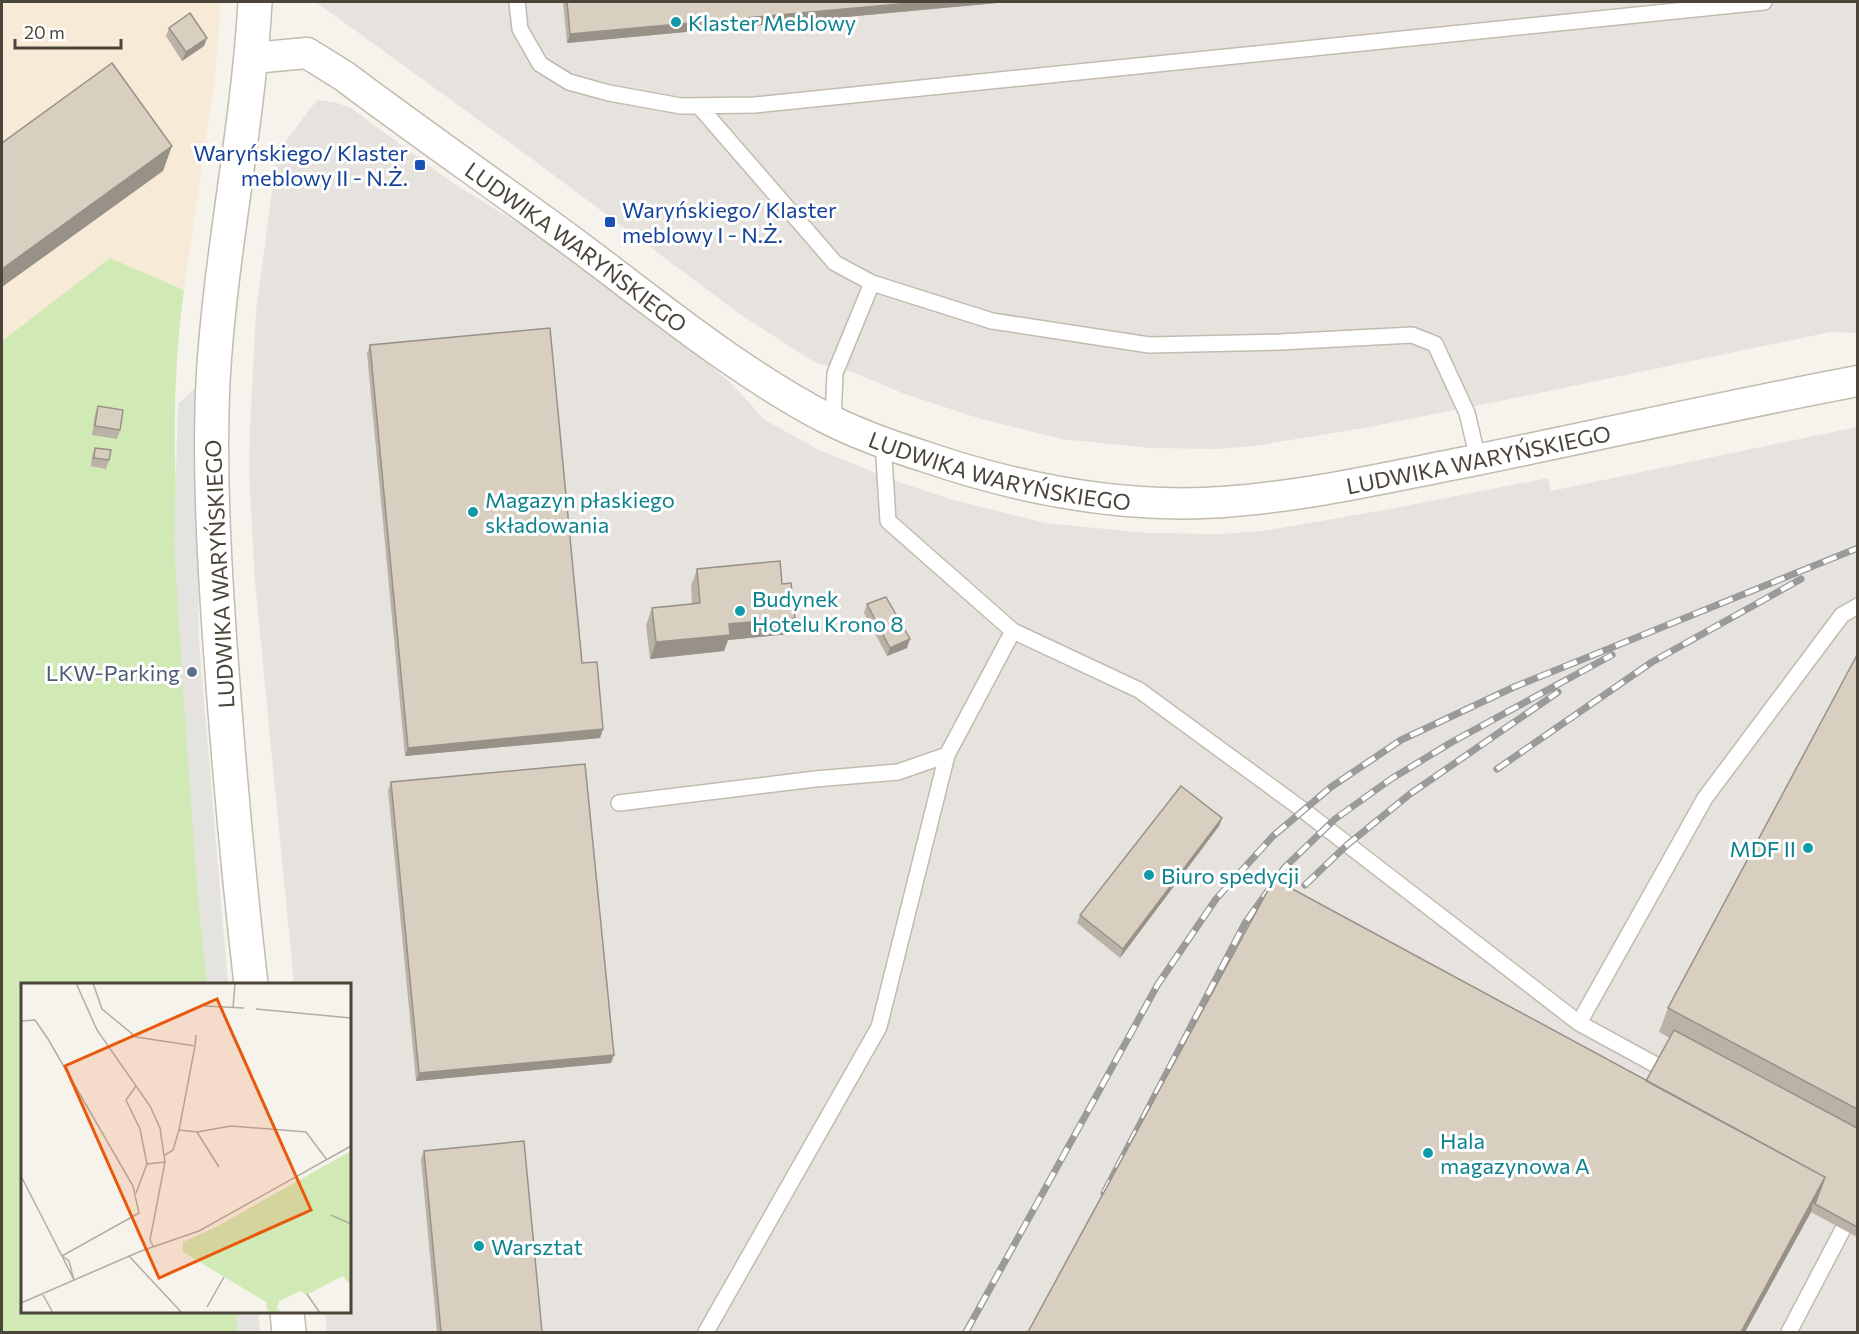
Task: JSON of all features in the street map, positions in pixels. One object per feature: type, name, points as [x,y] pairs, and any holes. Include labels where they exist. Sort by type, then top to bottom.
[{"type":"street","name":"LUDWIKA WARYŃSKIEGO","points":[[251,983],[222,673],[211,447],[216,324],[252,58],[255,2]]},
{"type":"street","name":"LUDWIKA WARYŃSKIEGO","points":[[252,58],[307,53],[344,76],[716,349],[758,378],[833,421],[882,442],[962,469],[1051,491],[1091,497],[1178,502],[1220,502],[1288,495],[1478,459],[1857,381]]},
{"type":"street","points":[[287,1313],[289,1332]]},
{"type":"lane","points":[[516,2],[520,29],[540,64],[569,82],[620,95],[681,106],[755,105],[1764,2]]},
{"type":"lane","points":[[699,106],[835,262],[872,283],[992,321],[1149,345],[1280,342],[1412,335],[1435,344],[1467,413],[1478,459]]},
{"type":"lane","points":[[833,421],[835,373],[872,283]]},
{"type":"lane","points":[[882,442],[888,522],[1013,631],[1139,690],[1303,810],[1580,1023],[1656,1065]]},
{"type":"lane","points":[[1580,1023],[1705,798],[1842,615],[1857,606]]},
{"type":"lane","points":[[706,1332],[879,1027],[947,755],[1013,631]]},
{"type":"lane","points":[[619,803],[815,779],[898,772],[947,755]]},
{"type":"lane","points":[[1789,1332],[1843,1229]]},
{"type":"shaded area","points":[[2,2],[221,2],[215,77],[184,290],[110,258],[2,341]]},
{"type":"shaded area","points":[[316,2],[1857,2],[1857,333],[1830,332],[1369,427],[1254,446],[1217,449],[1151,448],[1061,439],[978,418],[902,393],[855,373],[814,362],[741,315]]},
{"type":"shaded area","points":[[317,100],[334,102],[351,108],[450,181],[543,239],[707,363],[732,384],[765,420],[819,450],[896,481],[953,500],[1045,523],[1146,533],[1221,534],[1263,531],[1548,478],[1551,491],[1857,427],[1857,1332],[327,1332],[325,1313],[351,1313],[351,983],[294,983],[255,582],[249,474],[256,311],[279,150]]},
{"type":"shaded area","name":"LKW-Parking","points":[[195,388],[199,641],[228,983],[207,983],[198,898],[174,543],[178,404]]},
{"type":"shaded area","points":[[236,1313],[258,1313],[260,1332],[238,1332]]},
{"type":"green space","points":[[110,258],[184,290],[176,388],[178,534],[219,983],[21,983],[21,1313],[250,1313],[252,1332],[2,1332],[2,341]]},
{"type":"building","name":"Klaster Meblowy","points":[[567,2],[921,2],[570,34]]},
{"type":"building","points":[[190,13],[207,38],[186,52],[169,28]]},
{"type":"building","points":[[112,63],[172,146],[2,269],[2,143]]},
{"type":"building","name":"Magazyn płaskiego składowania","points":[[550,328],[582,663],[597,662],[603,729],[408,748],[370,345]]},
{"type":"building","points":[[98,406],[123,410],[120,430],[95,426]]},
{"type":"building","points":[[95,448],[111,450],[109,460],[94,458]]},
{"type":"building","name":"Budynek Hotelu Krono 8","points":[[780,561],[782,584],[791,583],[795,618],[729,624],[730,635],[656,642],[652,608],[700,603],[697,569]]},
{"type":"building","points":[[886,597],[910,639],[890,648],[867,604]]},
{"type":"building","name":"MDF II","points":[[1857,655],[1857,1109],[1668,1008]]},
{"type":"building","points":[[585,764],[614,1055],[419,1073],[391,782]]},
{"type":"building","name":"Biuro spedycji","points":[[1181,786],[1222,818],[1123,949],[1080,915]]},
{"type":"building","name":"Hala magazynowa A","points":[[1274,879],[1825,1177],[1741,1332],[1028,1332]]},
{"type":"building","points":[[1674,1030],[1857,1128],[1857,1227],[1815,1204],[1825,1177],[1646,1081]]},
{"type":"building","name":"Warsztat","points":[[524,1141],[542,1332],[441,1332],[424,1151]]},
{"type":"railway","points":[[966,1332],[1158,984],[1216,899],[1273,836],[1331,787],[1401,740],[1514,687],[1858,548]]},
{"type":"railway","points":[[1497,769],[1652,662],[1801,579]]},
{"type":"railway","points":[[1104,1193],[1245,923],[1285,867],[1335,819],[1391,779],[1452,742],[1612,655]]},
{"type":"railway","points":[[1305,885],[1347,845],[1410,794],[1558,692]]},
{"type":"place","name":"Klaster Meblowy","points":[[676,22]]},
{"type":"place","name":"Waryńskiego/ Klaster meblowy II - N.Ż.","points":[[420,165]]},
{"type":"place","name":"Waryńskiego/ Klaster meblowy I - N.Ż.","points":[[610,222]]},
{"type":"place","name":"Magazyn płaskiego składowania","points":[[473,512]]},
{"type":"place","name":"Budynek Hotelu Krono 8","points":[[740,611]]},
{"type":"place","name":"LKW-Parking","points":[[192,672]]},
{"type":"place","name":"MDF II","points":[[1808,848]]},
{"type":"place","name":"Biuro spedycji","points":[[1149,875]]},
{"type":"place","name":"Hala magazynowa A","points":[[1428,1153]]},
{"type":"place","name":"Warsztat","points":[[479,1246]]}]
